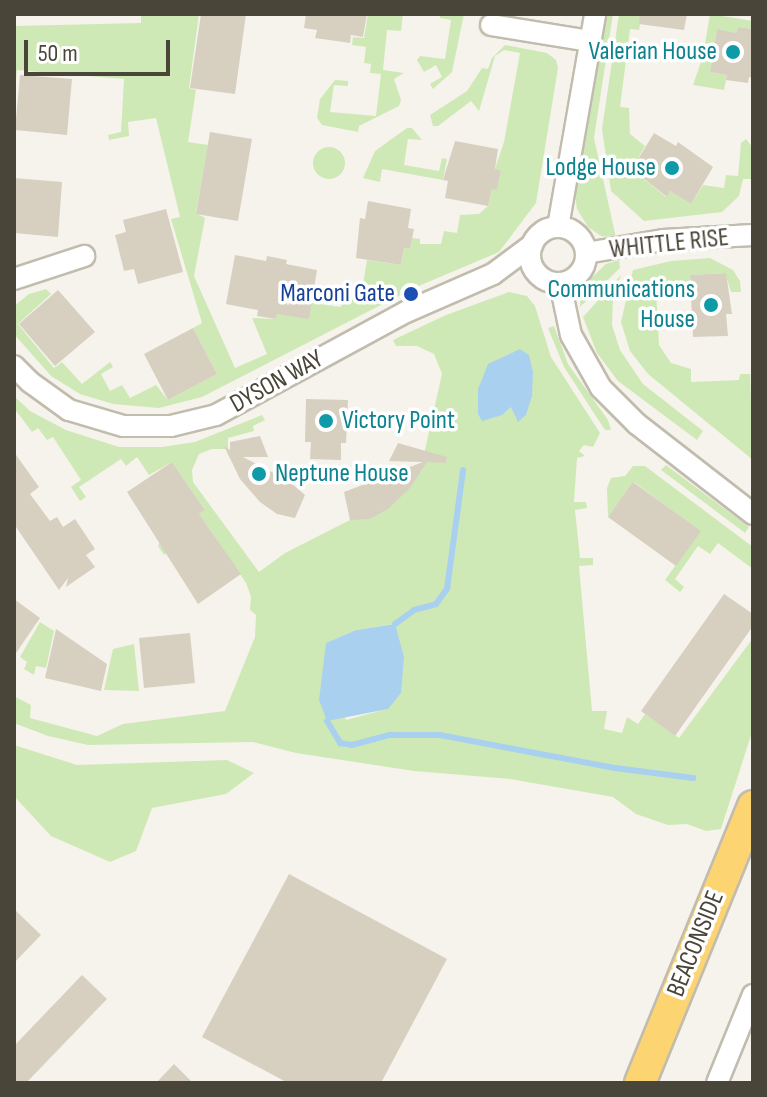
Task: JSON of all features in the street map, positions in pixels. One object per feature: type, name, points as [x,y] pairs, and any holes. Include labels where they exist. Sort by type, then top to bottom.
[{"type":"highway","name":"BEACONSIDE","points":[[640,1083],[746,843],[753,806]]},
{"type":"street","points":[[558,227],[595,14]]},
{"type":"street","points":[[491,25],[590,41]]},
{"type":"street","points":[[558,227],[574,232],[586,253],[582,270],[560,283],[545,279],[534,269],[532,245],[542,232],[558,227]]},
{"type":"street","name":"WHITTLE RISE","points":[[586,253],[663,240],[753,235]]},
{"type":"street","name":"DYSON WAY","points":[[14,366],[30,382],[69,410],[123,426],[171,426],[216,415],[406,312],[493,274],[532,245]]},
{"type":"street","points":[[14,279],[84,256]]},
{"type":"street","points":[[560,283],[571,335],[601,388],[637,424],[753,514]]},
{"type":"street","points":[[717,1083],[747,1027],[753,995]]},
{"type":"green space","points":[[141,14],[199,14],[189,88],[196,90],[188,142],[208,145],[196,213],[205,218],[194,276],[235,368],[267,354],[252,318],[276,319],[277,313],[312,303],[341,307],[345,287],[362,290],[367,260],[401,265],[404,248],[410,249],[412,238],[420,239],[420,244],[441,244],[444,231],[457,233],[460,215],[479,214],[488,206],[492,189],[497,189],[501,170],[495,169],[504,142],[520,53],[504,50],[495,56],[479,111],[471,101],[438,126],[433,126],[430,115],[467,91],[482,68],[488,69],[492,58],[505,45],[547,53],[556,60],[558,68],[536,203],[499,252],[414,288],[202,397],[159,408],[113,404],[80,394],[51,376],[14,334],[14,306],[29,294],[46,289],[51,294],[18,324],[54,368],[62,362],[82,384],[110,362],[113,367],[101,374],[110,391],[122,385],[130,398],[156,385],[168,400],[217,374],[193,328],[202,323],[171,219],[180,217],[156,118],[128,122],[129,136],[109,140],[108,135],[121,132],[124,79],[17,70],[14,102],[14,26],[141,23]]},
{"type":"green space","points":[[368,14],[403,14],[401,31],[387,30],[383,70],[404,73],[394,79],[401,100],[399,106],[359,126],[358,132],[322,125],[317,118],[320,99],[335,80],[348,81],[348,86],[334,85],[330,112],[376,116],[381,74],[370,73],[371,64],[364,63],[366,47],[352,45],[353,37],[364,38]]},
{"type":"green space","points":[[440,14],[464,14],[452,72],[433,89],[430,84],[442,77],[436,65],[424,72],[417,60],[420,56],[445,59],[451,20],[440,18]]},
{"type":"green space","points":[[605,14],[613,14],[594,138],[616,238],[601,236],[588,227],[577,209],[574,188]]},
{"type":"green space","points":[[619,14],[642,14],[639,30],[630,29],[620,107],[629,108],[630,134],[645,146],[632,169],[666,197],[670,191],[691,204],[703,185],[724,188],[726,175],[738,176],[741,143],[746,139],[753,148],[753,179],[743,179],[739,196],[722,212],[644,221],[611,191],[602,129]]},
{"type":"green space","points":[[710,14],[753,21],[753,29],[738,27],[736,33],[717,30],[710,72],[727,75],[724,90],[693,85],[703,56]]},
{"type":"green space","points":[[407,128],[412,128],[422,140],[408,139],[404,165],[439,171],[442,158],[447,159],[443,180],[382,169],[380,182],[363,178],[375,151]]},
{"type":"green space","points":[[329,147],[340,152],[345,163],[340,174],[329,179],[318,174],[313,163],[318,152]]},
{"type":"green space","points":[[710,258],[733,270],[740,281],[741,292],[731,292],[725,273],[690,275],[690,287],[656,289],[659,345],[671,363],[691,369],[691,382],[739,380],[740,374],[750,374],[753,460],[648,374],[630,351],[621,322],[633,270],[671,261]]},
{"type":"green space","points":[[619,260],[620,268],[580,307],[581,294],[588,281],[606,264]]},
{"type":"green space","points":[[621,275],[613,299],[612,325],[620,350],[643,384],[703,431],[697,440],[618,381],[597,353],[583,317]]},
{"type":"green space","points":[[509,292],[527,296],[535,306],[551,357],[600,433],[593,447],[584,445],[579,451],[585,456],[577,458],[574,502],[586,502],[587,508],[575,510],[580,558],[593,558],[593,565],[579,566],[592,711],[607,711],[604,729],[622,733],[627,717],[638,724],[645,714],[679,738],[753,638],[753,729],[721,829],[706,831],[687,824],[668,825],[636,814],[613,797],[510,779],[414,771],[296,753],[253,742],[88,745],[48,736],[14,723],[14,696],[31,705],[30,718],[97,736],[123,724],[225,711],[255,637],[256,615],[250,610],[251,597],[246,583],[207,525],[164,555],[158,546],[160,541],[205,510],[172,462],[149,475],[137,457],[126,466],[121,459],[79,487],[86,497],[80,501],[71,487],[81,480],[53,437],[47,440],[38,428],[32,432],[14,408],[14,396],[30,411],[66,430],[119,447],[162,447],[195,442],[262,415],[265,420],[253,426],[254,431],[228,438],[228,449],[212,449],[199,454],[192,470],[193,482],[259,572],[285,553],[350,520],[420,472],[442,374],[434,354],[417,346],[396,346],[393,340],[446,315]],"holes":[[[394,624],[387,709],[346,720],[324,668],[327,643],[356,630]]]},
{"type":"green space","points":[[554,326],[568,364],[608,420],[611,430],[605,430],[564,367],[548,328]]},
{"type":"green space","points":[[666,465],[749,527],[745,533],[661,470]]},
{"type":"green space","points":[[633,466],[645,466],[753,547],[753,569],[718,543],[710,554],[698,546],[675,579],[684,587],[680,592],[665,580],[700,531],[634,482],[608,517],[607,488],[611,478],[625,476]]},
{"type":"green space","points":[[40,622],[54,631],[46,668],[36,666],[34,675],[24,669],[27,662],[20,657]]},
{"type":"green space","points":[[134,644],[139,691],[104,690],[113,649]]},
{"type":"green space","points":[[14,745],[77,765],[227,760],[254,773],[226,794],[152,808],[136,851],[110,862],[51,836],[14,796]]},
{"type":"water","points":[[520,349],[529,355],[533,372],[532,396],[526,415],[518,422],[511,407],[502,415],[482,421],[478,414],[478,389],[488,364]]},
{"type":"water","points":[[395,624],[404,657],[401,693],[388,709],[327,721],[319,700],[326,643],[356,630]]},
{"type":"building","points":[[201,14],[246,14],[235,94],[190,88]]},
{"type":"building","points":[[306,14],[367,14],[363,37],[351,35],[350,43],[315,38],[317,30],[304,28]]},
{"type":"building","points":[[640,14],[687,14],[684,30],[639,24]]},
{"type":"building","name":"Valerian House","points":[[738,27],[753,29],[753,78],[749,77],[748,83],[726,80],[727,75],[710,72],[717,29],[736,33]]},
{"type":"building","points":[[20,75],[72,79],[67,135],[15,130]]},
{"type":"building","points":[[210,132],[252,139],[238,221],[196,214]]},
{"type":"building","name":"Lodge House","points":[[654,133],[676,146],[678,142],[713,167],[691,204],[670,191],[667,197],[632,169]]},
{"type":"building","points":[[455,141],[498,149],[495,169],[501,170],[497,190],[492,189],[488,206],[445,198],[448,181],[443,180]]},
{"type":"building","points":[[14,178],[62,182],[58,237],[14,233]]},
{"type":"building","points":[[368,201],[411,209],[408,228],[414,229],[410,249],[404,248],[401,265],[356,258],[360,218],[365,219]]},
{"type":"building","points":[[166,209],[183,272],[138,284],[134,269],[124,271],[115,235],[126,232],[123,220]]},
{"type":"building","points":[[235,255],[266,261],[267,256],[287,260],[286,264],[317,270],[309,319],[277,314],[276,319],[257,316],[258,310],[226,304]]},
{"type":"building","name":"Communications House","points":[[726,273],[732,314],[726,314],[728,336],[693,337],[690,275]]},
{"type":"building","points":[[58,290],[95,332],[55,366],[19,324]]},
{"type":"building","points":[[193,328],[217,374],[168,400],[144,354]]},
{"type":"building","name":"Victory Point","points":[[306,399],[348,400],[346,443],[341,443],[341,460],[310,459],[311,442],[305,442]]},
{"type":"building","name":"Neptune House","points":[[260,436],[268,457],[243,457],[289,481],[305,495],[295,518],[277,514],[260,502],[240,479],[224,446],[230,450],[230,442]]},
{"type":"building","points":[[398,443],[447,457],[446,463],[427,462],[410,488],[388,509],[370,519],[350,520],[344,492],[423,462],[389,461]]},
{"type":"building","points":[[14,452],[39,487],[30,494],[50,521],[57,517],[63,527],[75,519],[95,549],[86,555],[95,567],[66,587],[68,578],[59,590],[14,524]]},
{"type":"building","points":[[172,462],[205,510],[199,514],[241,574],[198,604],[127,492]]},
{"type":"building","points":[[633,482],[701,531],[676,566],[608,517]]},
{"type":"building","points":[[724,594],[753,614],[753,626],[675,736],[641,711]]},
{"type":"building","points":[[14,599],[40,618],[14,656]]},
{"type":"building","points":[[56,629],[107,664],[101,691],[45,678]]},
{"type":"building","points":[[190,633],[195,683],[144,688],[139,638]]},
{"type":"building","points":[[289,874],[447,959],[381,1083],[288,1083],[202,1037]]},
{"type":"building","points":[[14,909],[41,935],[14,963]]},
{"type":"building","points":[[82,975],[107,999],[26,1083],[14,1083],[14,1046]]},
{"type":"building","points":[[174,1064],[193,1083],[156,1083]]},
{"type":"waterway","points":[[395,624],[414,610],[436,604],[447,589],[463,470]]},
{"type":"waterway","points":[[327,721],[340,743],[352,745],[390,735],[440,735],[615,768],[693,778]]},
{"type":"place","name":"Valerian House","points":[[733,52]]},
{"type":"place","name":"Lodge House","points":[[672,168]]},
{"type":"place","name":"Marconi Gate","points":[[411,294]]},
{"type":"place","name":"Communications House","points":[[711,305]]},
{"type":"place","name":"Victory Point","points":[[326,421]]},
{"type":"place","name":"Neptune House","points":[[259,474]]}]
